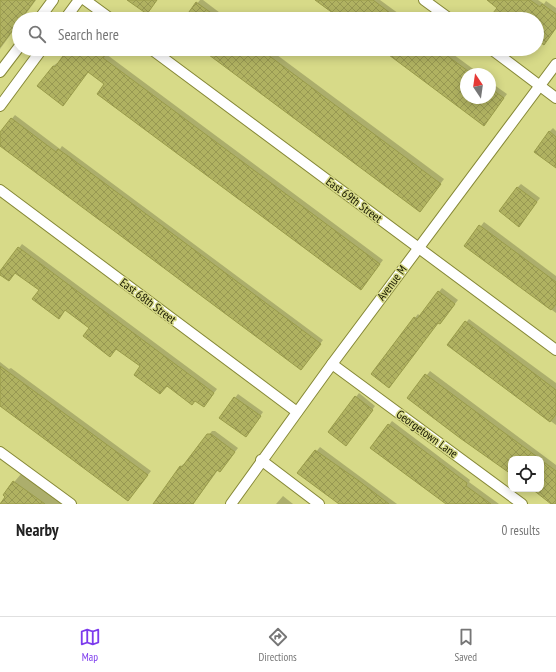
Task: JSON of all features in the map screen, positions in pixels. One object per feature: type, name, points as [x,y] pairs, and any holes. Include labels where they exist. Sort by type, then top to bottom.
[{"type":"street","points":[[44,12],[53,0]]},
{"type":"street","points":[[70,12],[79,0]]},
{"type":"street","points":[[85,0],[101,12]]},
{"type":"street","points":[[424,0],[440,12]]},
{"type":"street","points":[[0,72],[12,56]]},
{"type":"street","points":[[0,106],[37,56]]},
{"type":"street","name":"East 69th Street","points":[[160,56],[556,350]]},
{"type":"street","points":[[501,56],[556,98]]},
{"type":"street","name":"Avenue M","points":[[230,504],[332,364],[556,64]]},
{"type":"street","name":"East 68th Street","points":[[0,190],[297,412]]},
{"type":"street","name":"Georgetown Lane","points":[[332,364],[522,504]]},
{"type":"street","points":[[0,452],[71,504]]},
{"type":"street","points":[[261,460],[319,504]]},
{"type":"building","points":[[0,0],[35,0],[26,12],[12,12],[12,31],[0,47]]},
{"type":"building","points":[[127,0],[157,0],[148,12],[144,12]]},
{"type":"building","points":[[315,0],[373,0],[389,12],[331,12]]},
{"type":"building","points":[[487,0],[530,0],[540,7],[542,4],[556,14],[556,28],[544,45],[544,12],[494,12],[497,8]]},
{"type":"building","points":[[196,2],[210,12],[189,12]]},
{"type":"building","points":[[63,56],[105,56],[103,58],[380,264],[361,290],[97,94],[104,84],[88,72],[63,106],[37,86],[53,66],[55,67]]},
{"type":"building","points":[[210,56],[269,56],[441,184],[420,212]]},
{"type":"building","points":[[390,56],[448,56],[464,68],[460,68],[460,104],[496,104],[496,92],[504,98],[484,126]]},
{"type":"building","points":[[11,118],[56,152],[58,149],[68,156],[321,344],[301,370],[0,146],[0,132]]},
{"type":"building","points":[[549,131],[556,137],[556,168],[534,152]]},
{"type":"building","points":[[517,187],[537,202],[519,227],[499,211]]},
{"type":"building","points":[[479,225],[556,282],[556,304],[551,310],[464,246]]},
{"type":"building","points":[[18,247],[214,393],[204,407],[195,401],[192,405],[167,386],[160,394],[134,375],[140,366],[116,349],[110,357],[83,336],[89,328],[65,310],[59,319],[32,299],[39,290],[15,273],[9,281],[0,275],[0,271]]},
{"type":"building","points":[[438,291],[455,304],[440,324],[438,323],[389,388],[371,374],[414,317],[417,319]]},
{"type":"building","points":[[465,321],[556,390],[556,414],[550,422],[447,345]]},
{"type":"building","points":[[0,366],[148,475],[128,501],[0,406]]},
{"type":"building","points":[[425,374],[536,456],[508,456],[508,472],[407,398]]},
{"type":"building","points":[[355,396],[373,410],[346,446],[328,432]]},
{"type":"building","points":[[234,397],[261,416],[246,437],[219,418]]},
{"type":"building","points":[[388,424],[467,483],[466,486],[491,504],[446,504],[370,448]]},
{"type":"building","points":[[207,434],[211,434],[235,452],[220,472],[217,470],[193,504],[153,504],[180,466],[182,467]]},
{"type":"building","points":[[315,450],[389,504],[339,504],[297,473]]},
{"type":"building","points":[[544,462],[556,471],[556,504],[551,504],[536,492],[544,492]]},
{"type":"building","points":[[13,481],[45,504],[0,504],[5,497],[3,495]]}]
